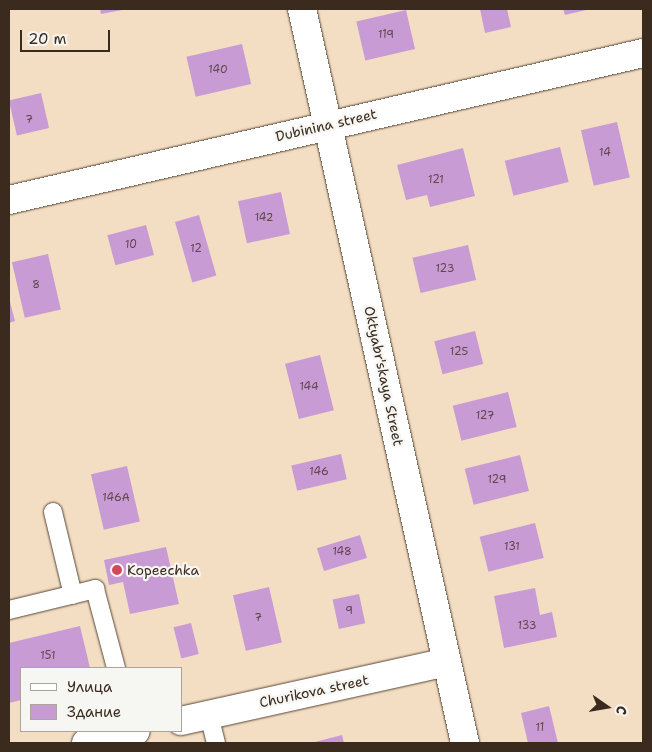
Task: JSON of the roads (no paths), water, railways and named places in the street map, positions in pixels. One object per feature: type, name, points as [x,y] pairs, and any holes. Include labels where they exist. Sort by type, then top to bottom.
[{"type":"street","name":"Oktyabr'skaya Street","points":[[302,9],[329,123],[464,743]]},
{"type":"street","name":"Dubinina street","points":[[9,200],[329,123],[643,53]]},
{"type":"street","name":"Churikova street","points":[[182,721],[446,662]]},
{"type":"street","points":[[86,743],[129,732]]},
{"type":"lane","points":[[53,512],[73,595]]},
{"type":"lane","points":[[9,610],[95,589],[116,667]]},
{"type":"lane","points":[[209,715],[216,743]]},
{"type":"place","name":"Kopeechka","points":[[117,570]]}]
